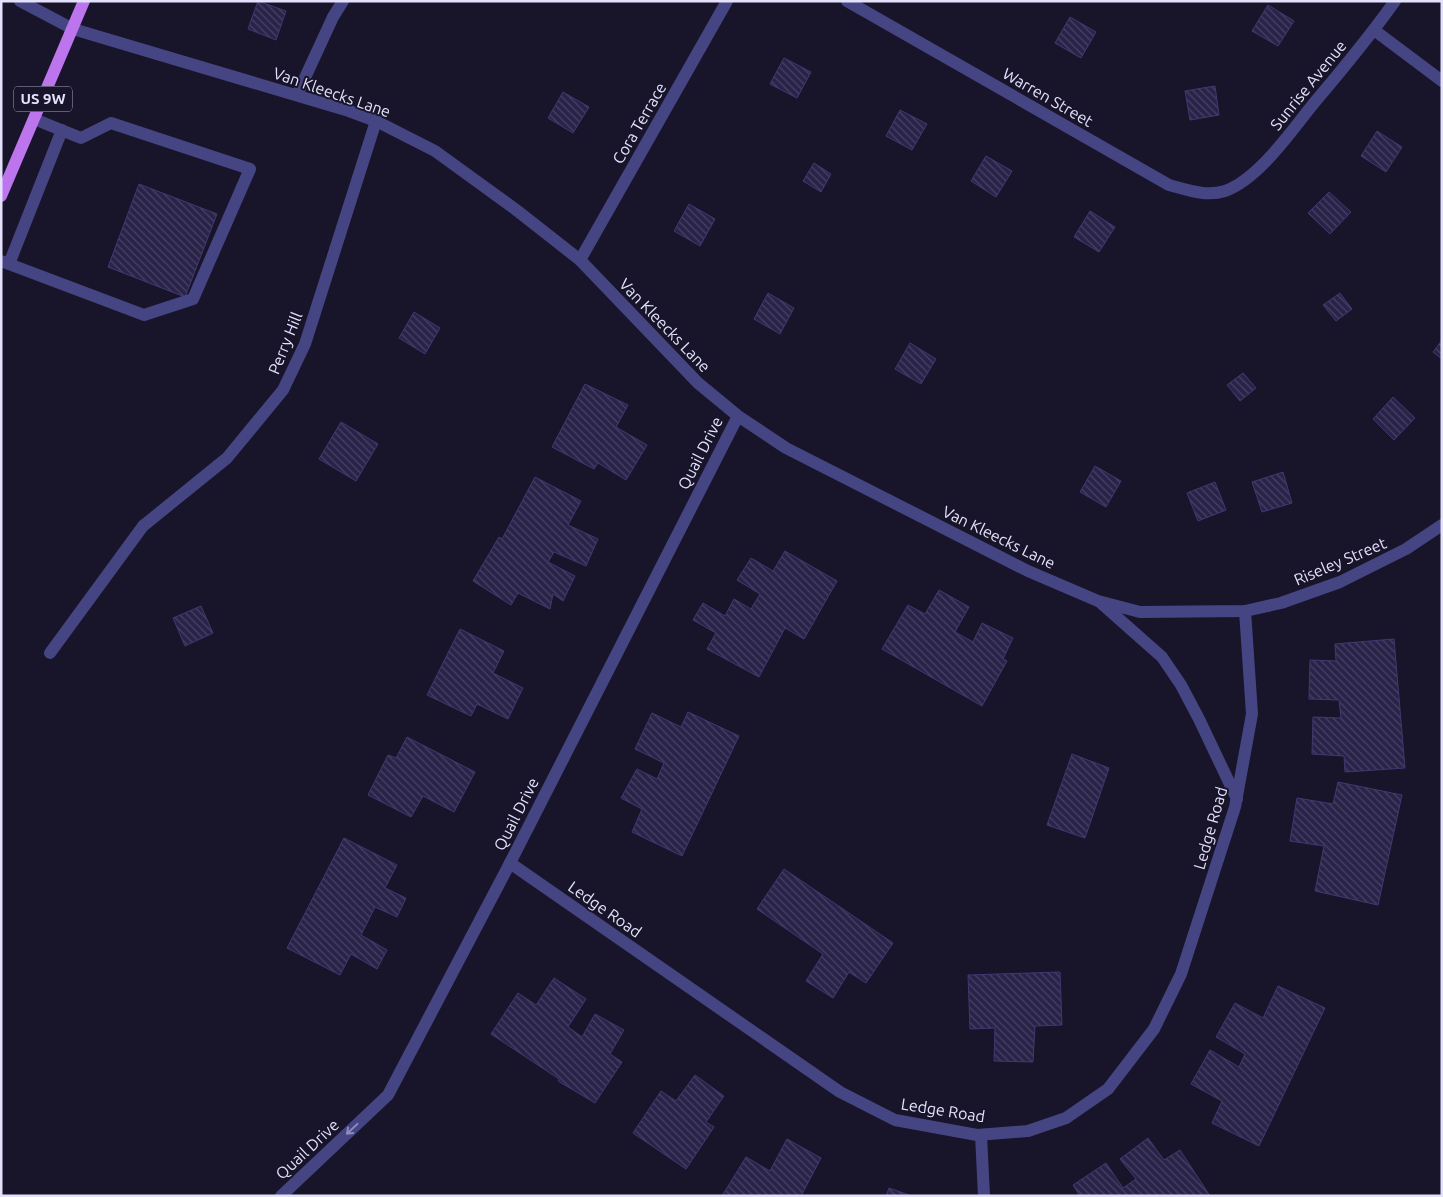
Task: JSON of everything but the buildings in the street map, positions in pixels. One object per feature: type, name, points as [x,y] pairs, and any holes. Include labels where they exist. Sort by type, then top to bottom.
[{"type":"main road","name":"US 9W","points":[[1,196],[84,1]]},
{"type":"street","name":"Van Kleecks Lane","points":[[20,1],[73,29],[297,95],[376,121],[435,151],[515,209],[580,260],[698,383],[738,416],[786,448],[1028,571],[1098,601],[1140,612],[1245,611]]},
{"type":"street","points":[[297,95],[333,18],[343,1]]},
{"type":"street","name":"Cora Terrace","points":[[580,260],[727,1]]},
{"type":"street","name":"Warren Street","points":[[847,1],[1170,185],[1202,194],[1225,191],[1239,184]]},
{"type":"street","name":"Sunrise Avenue","points":[[1239,184],[1265,163],[1374,30],[1395,1]]},
{"type":"street","points":[[1374,30],[1442,81]]},
{"type":"street","points":[[34,119],[62,130],[81,138],[111,123],[250,169],[193,299],[144,315],[5,263],[62,130]]},
{"type":"street","name":"Perry Hill","points":[[50,653],[143,526],[227,458],[283,390],[305,344],[376,121]]},
{"type":"street","name":"Quail Drive","points":[[281,1196],[388,1095],[510,863],[738,416]]},
{"type":"street","name":"Riseley Street","points":[[1245,611],[1281,603],[1340,582],[1406,549],[1442,525]]},
{"type":"street","points":[[1098,601],[1162,657],[1181,685],[1200,719],[1237,799]]},
{"type":"street","name":"Ledge Road","points":[[510,863],[840,1092],[895,1120],[981,1135],[1028,1130],[1066,1118],[1108,1089],[1154,1029],[1181,974],[1237,799],[1252,714],[1245,611]]},
{"type":"street","points":[[981,1135],[984,1196]]}]
